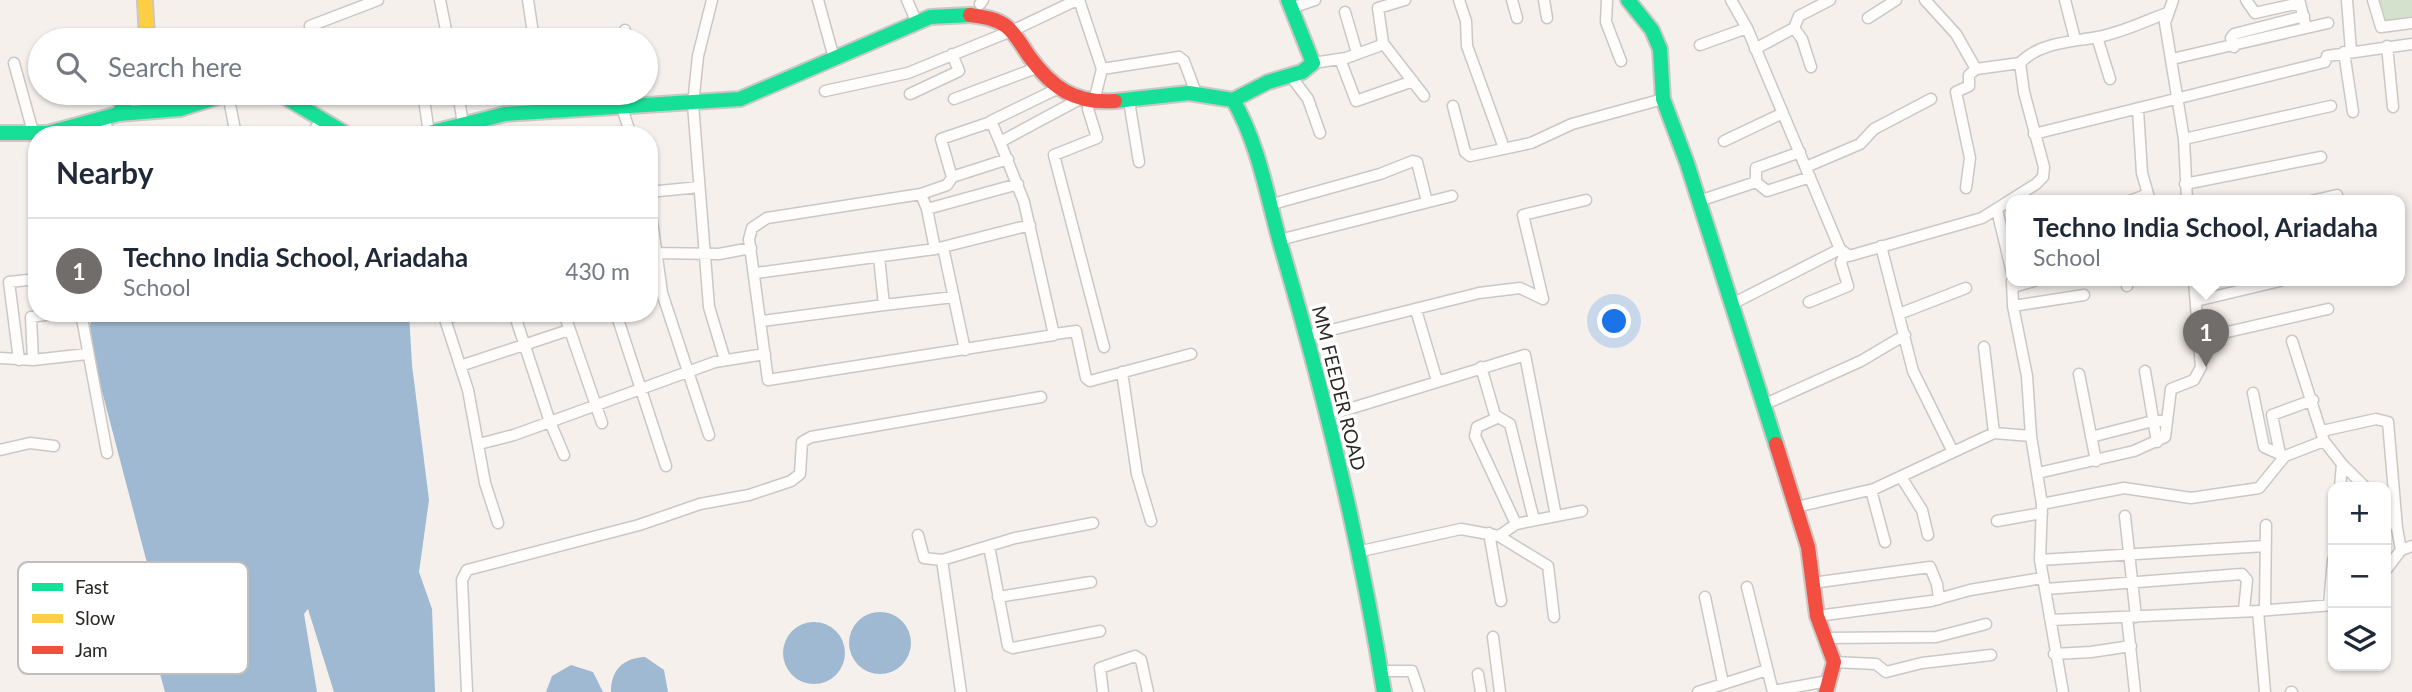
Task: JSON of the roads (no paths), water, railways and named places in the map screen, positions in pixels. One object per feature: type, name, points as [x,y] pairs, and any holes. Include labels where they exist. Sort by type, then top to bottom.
[{"type":"street","points":[[145,0],[146,28]]},
{"type":"street","points":[[310,26],[378,0]]},
{"type":"street","points":[[440,0],[446,28]]},
{"type":"street","points":[[528,0],[532,28]]},
{"type":"street","points":[[712,0],[698,56],[693,104],[709,307],[725,360]]},
{"type":"street","points":[[818,0],[834,58]]},
{"type":"street","points":[[907,0],[918,23]]},
{"type":"street","points":[[467,126],[505,114],[740,99],[918,23],[954,4],[982,2],[1003,12],[1016,29],[1039,67],[1062,87],[1085,100],[1094,101],[1102,69],[1078,0],[1016,29],[908,73],[825,91]]},
{"type":"street","points":[[1313,63],[1290,4],[1315,0]]},
{"type":"street","points":[[1405,0],[1378,8],[1382,43],[1424,96]]},
{"type":"street","points":[[1460,0],[1466,21],[1467,46],[1504,148]]},
{"type":"street","points":[[1512,0],[1517,18]]},
{"type":"street","points":[[1544,0],[1547,18]]},
{"type":"street","points":[[1606,0],[1606,22],[1621,61]]},
{"type":"street","points":[[1628,0],[1652,30],[1660,49],[1663,99],[1699,201],[1808,547],[1816,616],[1834,662],[1834,670],[1827,686],[1773,691],[1747,587]]},
{"type":"street","points":[[1731,0],[1747,28],[1843,252],[1841,263],[1848,286],[1809,302]]},
{"type":"street","points":[[1755,49],[1794,28],[1799,16],[1830,0]]},
{"type":"street","points":[[1868,18],[1896,0]]},
{"type":"street","points":[[1925,0],[1956,34],[1976,69]]},
{"type":"street","points":[[2064,0],[2075,39]]},
{"type":"street","points":[[2173,0],[2165,23],[2184,139],[2186,195]]},
{"type":"street","points":[[2246,0],[2255,13],[2300,2],[2306,28]]},
{"type":"street","points":[[2347,0],[2353,112]]},
{"type":"street","points":[[2373,0],[2381,27],[2412,23]]},
{"type":"street","points":[[1345,12],[1357,53]]},
{"type":"street","points":[[1966,188],[1970,158],[1956,92],[1969,86],[1969,75],[1976,69],[2020,63],[2043,49],[2075,39],[2097,37],[2167,13]]},
{"type":"street","points":[[2234,47],[2231,38],[2234,34],[2304,16]]},
{"type":"street","points":[[2172,59],[2234,47],[2329,23]]},
{"type":"street","points":[[1700,45],[1747,28]]},
{"type":"street","points":[[1794,28],[1802,39],[1811,67]]},
{"type":"street","points":[[2097,37],[2110,79]]},
{"type":"street","points":[[1000,142],[1085,100],[1129,101],[1196,93],[1233,100],[1313,63],[1340,59],[1382,43]]},
{"type":"street","points":[[2034,134],[2325,62],[2327,56],[2412,44]]},
{"type":"street","points":[[2388,46],[2393,107]]},
{"type":"street","points":[[910,94],[959,71],[952,54]]},
{"type":"street","points":[[1102,69],[1179,57],[1184,61],[1196,93]]},
{"type":"street","points":[[1340,59],[1356,101],[1413,80]]},
{"type":"street","points":[[14,63],[28,97]]},
{"type":"street","points":[[2018,195],[2043,177],[2044,167],[2034,134],[2020,63]]},
{"type":"street","points":[[954,99],[1039,67]]},
{"type":"street","points":[[1290,75],[1308,99],[1320,134]]},
{"type":"street","points":[[953,176],[941,139],[991,122],[1062,87]]},
{"type":"street","points":[[1453,106],[1467,155],[1531,143],[1572,124],[1663,99]]},
{"type":"street","points":[[1756,182],[1767,191],[1808,172],[1860,144],[1874,129],[1931,99]]},
{"type":"street","points":[[1085,100],[1096,139],[1054,155],[1104,347]]},
{"type":"street","name":"MM FEEDER ROAD","points":[[1233,100],[1243,118],[1307,336],[1357,552],[1384,692]]},
{"type":"street","points":[[1129,101],[1139,162]]},
{"type":"street","points":[[31,105],[40,126]]},
{"type":"street","points":[[110,126],[112,116],[121,105]]},
{"type":"street","points":[[71,126],[112,116],[180,109],[190,105]]},
{"type":"street","points":[[232,105],[235,126]]},
{"type":"street","points":[[301,105],[332,126]]},
{"type":"street","points":[[424,105],[425,126]]},
{"type":"street","points":[[458,105],[461,126]]},
{"type":"street","points":[[622,105],[628,126]]},
{"type":"street","points":[[2184,139],[2331,106]]},
{"type":"street","points":[[2138,110],[2140,153],[2149,195]]},
{"type":"street","points":[[1724,141],[1783,113]]},
{"type":"street","points":[[317,126],[321,120]]},
{"type":"street","points":[[991,122],[1018,184],[1055,334]]},
{"type":"street","points":[[0,133],[28,133]]},
{"type":"street","points":[[1756,182],[1756,168],[1800,152]]},
{"type":"street","points":[[2185,184],[2322,157]]},
{"type":"street","points":[[1008,159],[953,176],[947,185],[921,194],[767,218],[752,228],[751,248],[762,321],[766,375],[770,381],[1076,331],[1088,380],[1191,354]]},
{"type":"street","points":[[1269,205],[1380,174],[1413,161],[1417,162],[1427,202]]},
{"type":"street","points":[[1699,201],[1756,182]]},
{"type":"street","points":[[927,209],[1018,184]]},
{"type":"street","points":[[658,191],[699,187]]},
{"type":"street","points":[[921,194],[954,297],[965,350]]},
{"type":"street","points":[[1279,240],[1452,196]]},
{"type":"street","points":[[1307,336],[1479,293],[1520,288],[1543,299],[1523,215],[1586,200]]},
{"type":"street","points":[[1732,304],[1843,252],[1856,255],[1962,226],[2006,204]]},
{"type":"street","points":[[1997,210],[2006,239]]},
{"type":"street","points":[[756,273],[939,248],[1030,225]]},
{"type":"street","points":[[1881,246],[1913,371],[1952,450]]},
{"type":"street","points":[[658,253],[706,254],[751,248]]},
{"type":"street","points":[[879,257],[884,306]]},
{"type":"street","points":[[658,266],[662,293],[709,435]]},
{"type":"street","points":[[19,360],[9,282],[28,280]]},
{"type":"street","points":[[2012,286],[2013,306],[2027,376],[2031,436],[2042,508],[2042,578],[2063,692]]},
{"type":"street","points":[[2038,473],[2096,461],[2165,437],[2171,389],[2193,380],[2200,373],[2194,286]]},
{"type":"street","points":[[2196,301],[2259,286]]},
{"type":"street","points":[[1899,314],[1966,288]]},
{"type":"street","points":[[2013,306],[2084,295]]},
{"type":"street","points":[[762,321],[954,297]]},
{"type":"street","points":[[2197,339],[2328,309]]},
{"type":"street","points":[[1416,310],[1437,381]]},
{"type":"street","points":[[31,322],[33,360]]},
{"type":"street","points":[[82,322],[107,453]]},
{"type":"street","points":[[446,322],[460,366],[479,444],[485,483],[498,523]]},
{"type":"street","points":[[516,322],[564,455]]},
{"type":"street","points":[[567,322],[602,423]]},
{"type":"street","points":[[619,322],[666,466]]},
{"type":"street","points":[[460,366],[569,330]]},
{"type":"street","points":[[1763,405],[1861,361],[1905,335]]},
{"type":"street","points":[[2291,341],[2323,436],[2342,464],[2360,482]]},
{"type":"street","points":[[1984,347],[1994,433]]},
{"type":"street","points":[[0,358],[33,360],[87,354]]},
{"type":"street","points":[[479,444],[550,422],[686,371],[725,360],[765,354]]},
{"type":"street","points":[[1326,415],[1522,355],[1527,358],[1556,516]]},
{"type":"street","points":[[1480,367],[1497,418]]},
{"type":"street","points":[[2145,371],[2157,442]]},
{"type":"street","points":[[1122,372],[1137,474],[1151,521]]},
{"type":"street","points":[[2079,374],[2096,461]]},
{"type":"street","points":[[2253,393],[2264,447],[2282,455]]},
{"type":"street","points":[[467,692],[462,580],[467,570],[639,526],[700,504],[749,495],[791,481],[800,474],[802,442],[811,437],[1041,397]]},
{"type":"street","points":[[2282,455],[2272,415],[2313,400]]},
{"type":"street","points":[[1516,524],[1475,436],[1477,427],[1497,418],[1507,419],[1510,424],[1534,520]]},
{"type":"street","points":[[1997,521],[2124,488],[2191,498],[2252,491],[2264,484],[2282,455],[2323,436],[2376,419],[2388,422],[2401,550]]},
{"type":"street","points":[[2091,437],[2153,421],[2167,421]]},
{"type":"street","points":[[1796,507],[1871,490],[1952,450],[1994,433],[2031,436]]},
{"type":"street","points":[[0,450],[30,443],[54,446]]},
{"type":"street","points":[[2340,482],[2342,464]]},
{"type":"street","points":[[1901,477],[1922,510],[1928,535]]},
{"type":"street","points":[[1871,490],[1885,542]]},
{"type":"street","points":[[1494,534],[1516,524],[1583,511]]},
{"type":"street","points":[[2124,516],[2131,581],[2131,646],[2135,692]]},
{"type":"street","points":[[2391,519],[2397,528]]},
{"type":"street","points":[[918,535],[924,558],[942,560],[989,546],[1093,523]]},
{"type":"street","points":[[2265,692],[2262,610],[2266,525]]},
{"type":"street","points":[[1357,552],[1451,530],[1494,534],[1548,566],[1554,617]]},
{"type":"street","points":[[1494,534],[1501,601]]},
{"type":"street","points":[[989,546],[1005,640],[1013,648],[1100,631]]},
{"type":"street","points":[[2040,560],[2127,552],[2265,546]]},
{"type":"street","points":[[2391,563],[2401,550],[2412,546]]},
{"type":"street","points":[[942,560],[961,692]]},
{"type":"street","points":[[1812,583],[1930,567],[1937,584],[1939,599]]},
{"type":"street","points":[[2046,589],[2242,573],[2247,580],[2245,610]]},
{"type":"street","points":[[1816,616],[1939,599],[1970,590],[2042,578]]},
{"type":"street","points":[[998,597],[1091,582]]},
{"type":"street","points":[[1705,597],[1723,683]]},
{"type":"street","points":[[2051,620],[2328,605]]},
{"type":"street","points":[[1826,638],[1936,637],[1986,624]]},
{"type":"street","points":[[1493,636],[1500,692]]},
{"type":"street","points":[[2054,654],[2131,646]]},
{"type":"street","points":[[1834,662],[1876,664],[1886,672],[1922,663],[1991,655]]},
{"type":"street","points":[[1103,692],[1100,668],[1135,656],[1141,660],[1148,692]]},
{"type":"street","points":[[1698,692],[1767,670]]},
{"type":"street","points":[[1381,671],[1412,671],[1419,692]]},
{"type":"street","points":[[1478,674],[1481,692]]},
{"type":"water","points":[[91,322],[410,322],[412,365],[429,500],[419,572],[432,609],[435,692],[334,692],[308,609],[304,614],[317,692],[165,692],[160,674],[248,674],[248,562],[147,562],[97,372]]},
{"type":"water","points":[[880,612],[902,621],[911,643],[902,665],[880,674],[858,665],[849,643],[858,621]]},
{"type":"water","points":[[814,622],[826,624],[836,631],[843,641],[843,665],[836,675],[826,682],[814,684],[802,682],[792,675],[785,665],[783,653],[785,641],[792,631],[802,624]]},
{"type":"water","points":[[645,657],[664,670],[668,692],[611,692],[613,677],[620,667],[630,660]]},
{"type":"water","points":[[571,665],[593,672],[603,692],[546,692],[552,676]]},
{"type":"place","name":"Techno India School, Ariadaha","points":[[2206,367]]}]
